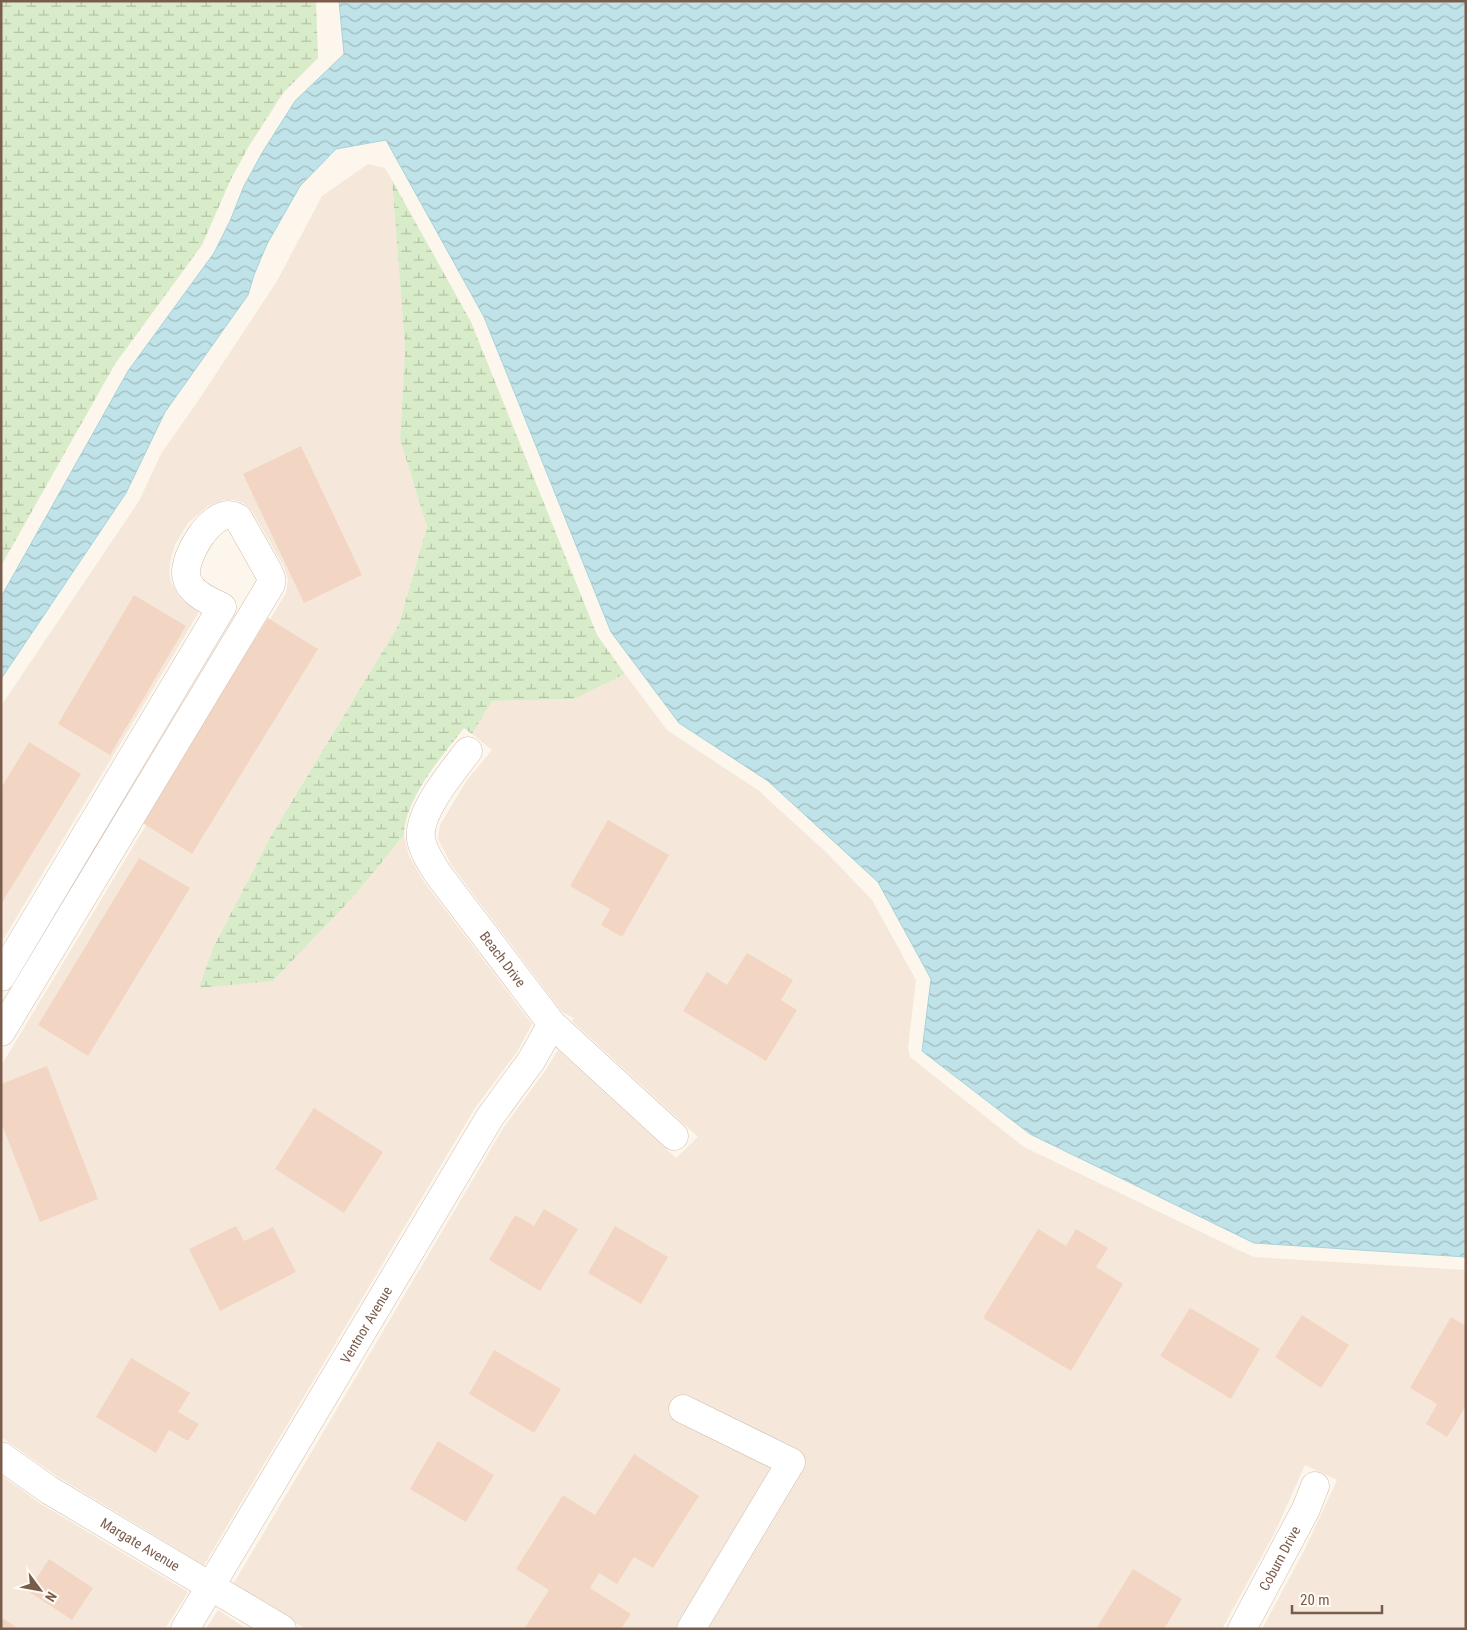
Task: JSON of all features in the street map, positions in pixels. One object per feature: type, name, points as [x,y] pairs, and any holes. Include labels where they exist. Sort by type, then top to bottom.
[{"type":"street","points":[[1,977],[222,607],[192,588],[186,576],[187,564],[195,545],[210,524],[230,515],[238,518],[268,571],[271,584],[1,1032]]},
{"type":"street","name":"Beach Drive","points":[[468,751],[444,783],[423,818],[420,830],[421,841],[438,874],[552,1024],[674,1136]]},
{"type":"street","name":"Ventnor Avenue","points":[[185,1629],[490,1117],[531,1061],[552,1024]]},
{"type":"street","points":[[683,1409],[791,1462],[691,1629]]},
{"type":"street","name":"Margate Avenue","points":[[1,1456],[49,1490],[282,1629]]},
{"type":"street","name":"Coburn Drive","points":[[1242,1629],[1306,1509],[1315,1486]]},
{"type":"shaded area","points":[[368,164],[385,168],[392,180],[405,349],[400,439],[427,527],[399,624],[271,836],[214,946],[273,981],[354,896],[404,835],[409,856],[424,882],[532,1024],[517,1052],[475,1108],[204,1565],[58,1477],[1,1437],[1,1066],[286,593],[288,580],[284,567],[252,511],[243,503],[235,500],[223,500],[208,506],[188,523],[175,545],[169,573],[171,582],[182,600],[199,612],[1,943],[1,706],[139,501],[162,452],[277,281],[322,196]]},
{"type":"shaded area","points":[[625,674],[667,730],[758,790],[828,854],[872,900],[916,980],[908,1048],[910,1057],[1024,1147],[1255,1257],[1466,1270],[1466,1629],[1262,1629],[1305,1549],[1337,1480],[1305,1465],[1275,1532],[1222,1629],[305,1629],[234,1583],[504,1127],[558,1050],[676,1158],[698,1137],[572,1021],[574,1018],[562,1012],[452,866],[438,839],[440,825],[467,780],[492,750],[472,734],[492,701],[574,699]]},
{"type":"shaded area","points":[[1,1475],[41,1504],[188,1592],[165,1629],[1,1629]]},
{"type":"shaded area","points":[[218,1610],[247,1629],[206,1629]]},
{"type":"green space","points":[[1,1],[316,1],[318,58],[283,93],[249,146],[231,179],[202,245],[115,364],[1,566]]},
{"type":"green space","points":[[392,180],[471,322],[597,635],[625,674],[574,699],[492,701],[472,734],[464,728],[426,778],[411,807],[404,835],[354,896],[273,981],[199,988],[214,946],[271,836],[399,624],[427,527],[400,439],[405,349]]},
{"type":"water","points":[[339,1],[1466,1],[1466,1257],[1254,1243],[1030,1134],[922,1051],[931,979],[878,882],[768,781],[679,723],[611,632],[484,317],[386,140],[336,149],[300,186],[267,244],[248,295],[165,412],[126,493],[1,679],[1,597],[128,371],[214,253],[230,221],[244,186],[262,153],[295,101],[344,54]]},
{"type":"building","points":[[301,446],[362,575],[304,603],[243,474]]},
{"type":"building","points":[[134,595],[186,626],[110,755],[58,724]]},
{"type":"building","points":[[268,618],[318,649],[192,854],[141,822]]},
{"type":"building","points":[[29,742],[81,774],[1,904],[1,788]]},
{"type":"building","points":[[608,820],[669,855],[622,937],[601,925],[610,909],[570,886]]},
{"type":"building","points":[[139,858],[190,888],[88,1056],[38,1025]]},
{"type":"building","points":[[747,953],[793,980],[781,1000],[797,1010],[766,1061],[683,1011],[707,972],[727,985]]},
{"type":"building","points":[[47,1066],[98,1199],[40,1222],[1,1122],[1,1084]]},
{"type":"building","points":[[314,1108],[383,1152],[344,1213],[275,1169]]},
{"type":"building","points":[[544,1209],[578,1229],[540,1291],[489,1260],[515,1215],[534,1226]]},
{"type":"building","points":[[236,1226],[244,1241],[273,1227],[296,1272],[220,1311],[189,1249]]},
{"type":"building","points":[[615,1226],[668,1257],[641,1304],[588,1273]]},
{"type":"building","points":[[1038,1229],[1066,1246],[1076,1229],[1108,1248],[1096,1267],[1123,1284],[1071,1371],[983,1318]]},
{"type":"building","points":[[1190,1308],[1260,1349],[1231,1399],[1160,1356]]},
{"type":"building","points":[[1302,1315],[1349,1345],[1321,1388],[1275,1357]]},
{"type":"building","points":[[1451,1317],[1466,1326],[1466,1406],[1447,1437],[1426,1424],[1437,1404],[1410,1388]]},
{"type":"building","points":[[494,1350],[561,1389],[534,1433],[469,1394]]},
{"type":"building","points":[[131,1358],[190,1393],[178,1412],[199,1424],[188,1441],[169,1430],[156,1453],[96,1417]]},
{"type":"building","points":[[438,1441],[494,1475],[466,1522],[410,1489]]},
{"type":"building","points":[[634,1454],[699,1496],[653,1568],[634,1557],[617,1584],[599,1573],[590,1588],[631,1614],[621,1629],[524,1629],[549,1590],[516,1569],[563,1495],[595,1515]]},
{"type":"building","points":[[49,1559],[93,1588],[72,1620],[28,1591]]},
{"type":"building","points":[[1133,1569],[1182,1599],[1164,1629],[1140,1629],[1137,1627],[1136,1629],[1096,1629]]},
{"type":"building","points":[[4,1619],[19,1629],[1,1629],[1,1623]]}]
